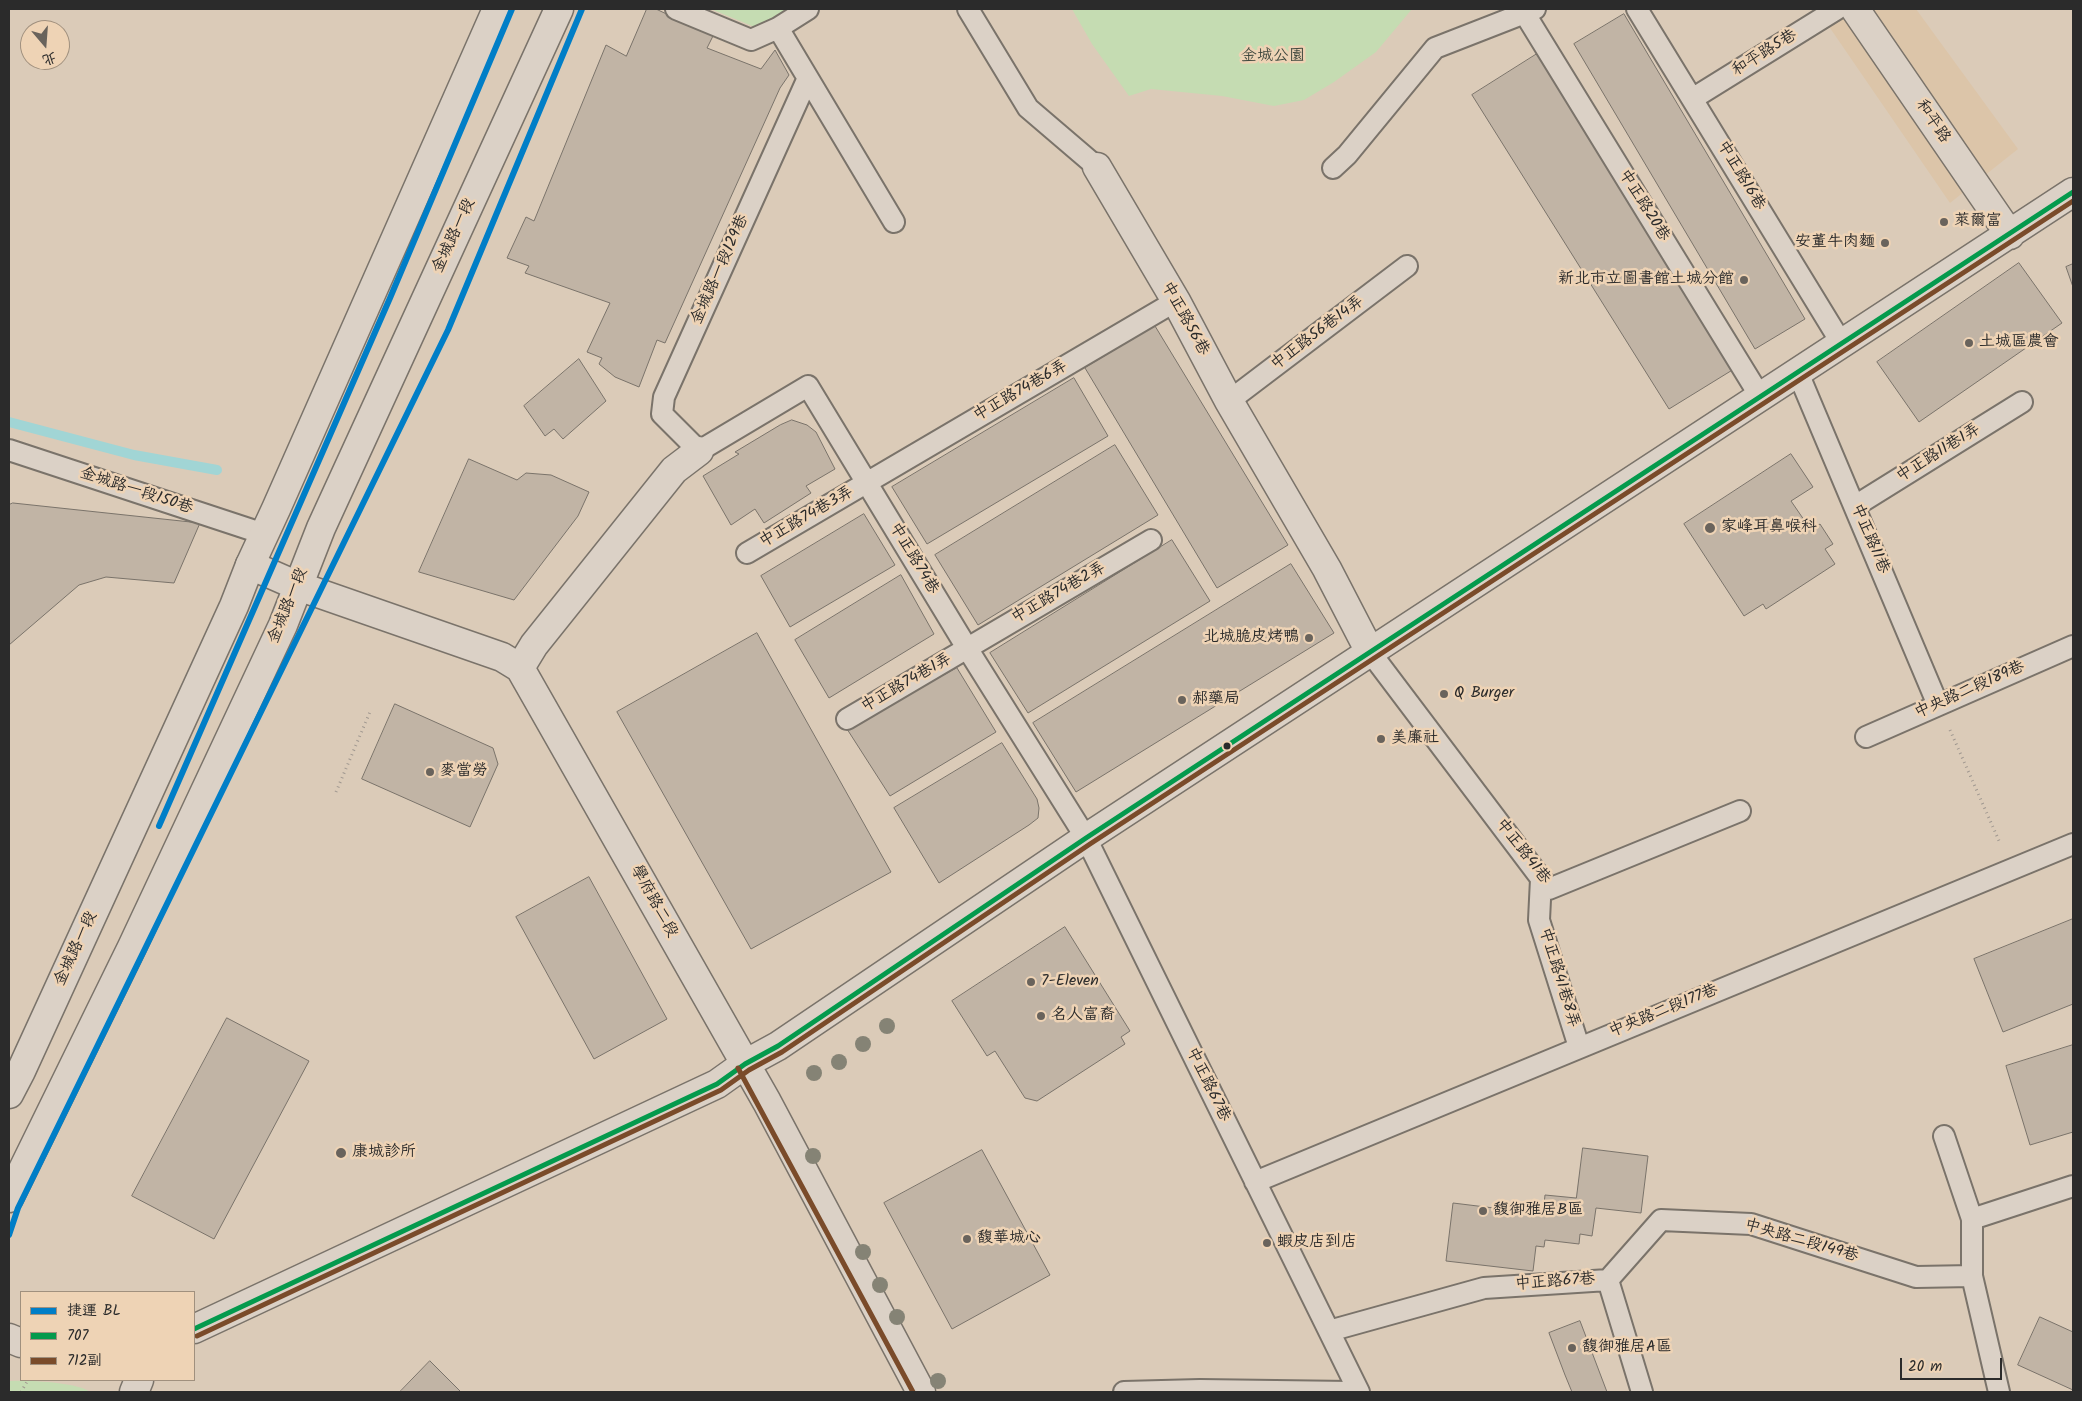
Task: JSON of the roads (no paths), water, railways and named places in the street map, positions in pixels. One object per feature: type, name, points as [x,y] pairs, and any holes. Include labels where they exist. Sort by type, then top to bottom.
[{"type":"street","name":"金城路一段","points":[[9,1094],[22,1071],[234,606],[250,565],[497,9]]},
{"type":"street","name":"金城路一段","points":[[9,1198],[132,947],[283,625],[321,528],[559,9]]},
{"type":"street","name":"和平路","points":[[1855,9],[2010,235]]},
{"type":"street","name":"中正路56巷","points":[[1097,167],[1176,301],[1229,401],[1327,569],[1370,652]]},
{"type":"street","points":[[195,1329],[717,1084],[745,1064],[778,1046],[1086,838],[1761,398],[2073,192]]},
{"type":"street","points":[[250,565],[298,586],[502,657],[520,668],[534,645],[674,470],[699,451]]},
{"type":"street","name":"學府路二段","points":[[520,668],[745,1064],[921,1392]]},
{"type":"lane","points":[[676,9],[751,40],[778,28],[808,9]]},
{"type":"lane","name":"中正路56巷","points":[[968,9],[1028,108],[1097,167]]},
{"type":"lane","name":"中正路16巷","points":[[1637,9],[1842,344]]},
{"type":"lane","name":"和平路5巷","points":[[1692,99],[1836,9]]},
{"type":"lane","points":[[1334,168],[1347,155],[1435,48],[1530,11]]},
{"type":"lane","name":"中正路20巷","points":[[1530,11],[1761,398]]},
{"type":"lane","points":[[778,28],[807,80],[894,222]]},
{"type":"lane","name":"金城路一段129巷","points":[[699,451],[662,414],[664,397],[807,80]]},
{"type":"lane","name":"中正路56巷14弄","points":[[1229,401],[1407,266]]},
{"type":"lane","name":"中正路74巷6弄","points":[[867,483],[1176,301]]},
{"type":"lane","name":"中正路11巷","points":[[1798,373],[1938,705]]},
{"type":"lane","name":"中正路74巷","points":[[699,451],[808,386],[967,648],[1086,838]]},
{"type":"lane","name":"中正路11巷1弄","points":[[1855,506],[2022,402]]},
{"type":"lane","name":"金城路一段150巷","points":[[9,450],[264,534]]},
{"type":"lane","name":"中正路74巷3弄","points":[[747,553],[867,483]]},
{"type":"lane","name":"中正路74巷2弄","points":[[967,648],[1151,540]]},
{"type":"lane","name":"中央路二段189巷","points":[[1866,736],[2073,646]]},
{"type":"lane","name":"中正路74巷1弄","points":[[847,719],[967,648]]},
{"type":"lane","name":"中正路41巷","points":[[1370,652],[1549,889],[1740,811]]},
{"type":"lane","name":"中正路67巷","points":[[1086,838],[1359,1392]]},
{"type":"lane","name":"中央路二段177巷","points":[[1255,1182],[2073,844]]},
{"type":"lane","name":"中正路41巷8弄","points":[[1541,879],[1540,920],[1579,1047]]},
{"type":"lane","points":[[1944,1136],[1972,1219],[1972,1276],[1999,1392]]},
{"type":"lane","points":[[1972,1219],[2073,1186]]},
{"type":"lane","name":"中央路二段149巷","points":[[1608,1280],[1660,1220],[1751,1224],[1916,1277],[1972,1276]]},
{"type":"lane","points":[[1608,1280],[1642,1392]]},
{"type":"lane","name":"中正路67巷","points":[[1329,1331],[1484,1288],[1608,1280]]},
{"type":"lane","points":[[1124,1392],[1350,1392]]},
{"type":"waterway","points":[[9,422],[134,455],[217,470]]},
{"type":"metro line","name":"BL","points":[[159,826],[390,298],[512,9]]},
{"type":"metro line","name":"BL","points":[[9,1235],[18,1208],[448,330],[582,9]]},
{"type":"place","name":"萊爾富","points":[[1944,222]]},
{"type":"place","name":"安董牛肉麵","points":[[1885,243]]},
{"type":"place","name":"新北市立圖書館土城分館","points":[[1744,280]]},
{"type":"place","name":"土城區農會","points":[[1969,343]]},
{"type":"place","name":"家峰耳鼻喉科","points":[[1710,528]]},
{"type":"place","name":"北城脆皮烤鴨","points":[[1309,638]]},
{"type":"place","name":"Q Burger","points":[[1444,694]]},
{"type":"place","name":"郝藥局","points":[[1182,700]]},
{"type":"place","name":"美廉社","points":[[1381,739]]},
{"type":"place","name":"麥當勞","points":[[430,772]]},
{"type":"place","name":"7-Eleven","points":[[1031,982]]},
{"type":"place","name":"名人富裔","points":[[1041,1016]]},
{"type":"place","name":"康城診所","points":[[341,1153]]},
{"type":"place","name":"馥御雅居B區","points":[[1483,1211]]},
{"type":"place","name":"馥華城心","points":[[967,1239]]},
{"type":"place","name":"蝦皮店到店","points":[[1267,1243]]},
{"type":"place","name":"馥御雅居A區","points":[[1572,1348]]},
{"type":"park label","name":"金城公園","points":[[1273,57]]}]
